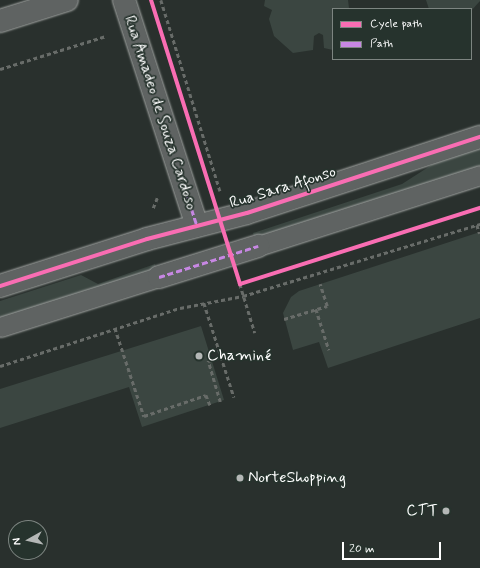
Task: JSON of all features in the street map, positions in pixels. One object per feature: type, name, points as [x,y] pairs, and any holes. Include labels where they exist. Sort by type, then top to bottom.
[{"type":"street","points":[[0,21],[67,0]]},
{"type":"street","name":"Rua Amadeo de Souza Cardoso","points":[[124,0],[198,226]]},
{"type":"street","name":"Rua Sara Afonso","points":[[0,286],[198,226],[480,137]]},
{"type":"street","points":[[159,277],[258,246]]},
{"type":"lane","points":[[258,246],[480,175]]},
{"type":"lane","points":[[0,327],[159,277]]},
{"type":"path","points":[[161,0],[221,194]]},
{"type":"path","points":[[0,69],[108,35]]},
{"type":"path","points":[[0,366],[114,328],[204,303],[243,296],[479,225],[480,234]]},
{"type":"path","points":[[231,254],[255,333]]},
{"type":"path","points":[[240,284],[248,282]]},
{"type":"path","points":[[284,319],[327,306],[320,284]]},
{"type":"path","points":[[204,303],[234,397]]},
{"type":"path","points":[[316,309],[329,350]]},
{"type":"path","points":[[114,328],[144,416],[206,395],[210,405]]},
{"type":"path","points":[[220,402],[208,361],[221,357]]},
{"type":"shaded area","points":[[265,0],[348,0],[349,8],[332,8],[332,50],[324,48],[323,35],[319,33],[314,36],[313,50],[293,53],[274,36],[269,19],[272,10],[264,6]]},
{"type":"shaded area","points":[[426,0],[480,0],[472,10],[472,8],[429,8]]},
{"type":"shaded area","points":[[480,146],[480,167],[255,239],[253,233],[402,184],[441,159]]},
{"type":"shaded area","points":[[480,232],[480,318],[328,368],[319,342],[293,350],[283,313],[291,297],[299,291]]},
{"type":"shaded area","points":[[155,264],[157,270],[0,321],[0,301],[81,275],[98,284]]},
{"type":"shaded area","points":[[201,326],[224,400],[142,427],[129,387],[0,428],[0,389]]},
{"type":"marked path","points":[[186,192],[197,226]]},
{"type":"marked path","points":[[159,277],[258,246]]},
{"type":"cycle path","points":[[151,0],[240,284],[480,208]]},
{"type":"cycle path","points":[[0,286],[147,239],[247,213],[480,137]]},
{"type":"place","name":"Chaminé","points":[[199,356]]},
{"type":"place","name":"NorteShopping","points":[[240,478]]},
{"type":"place","name":"CTT","points":[[446,511]]}]
